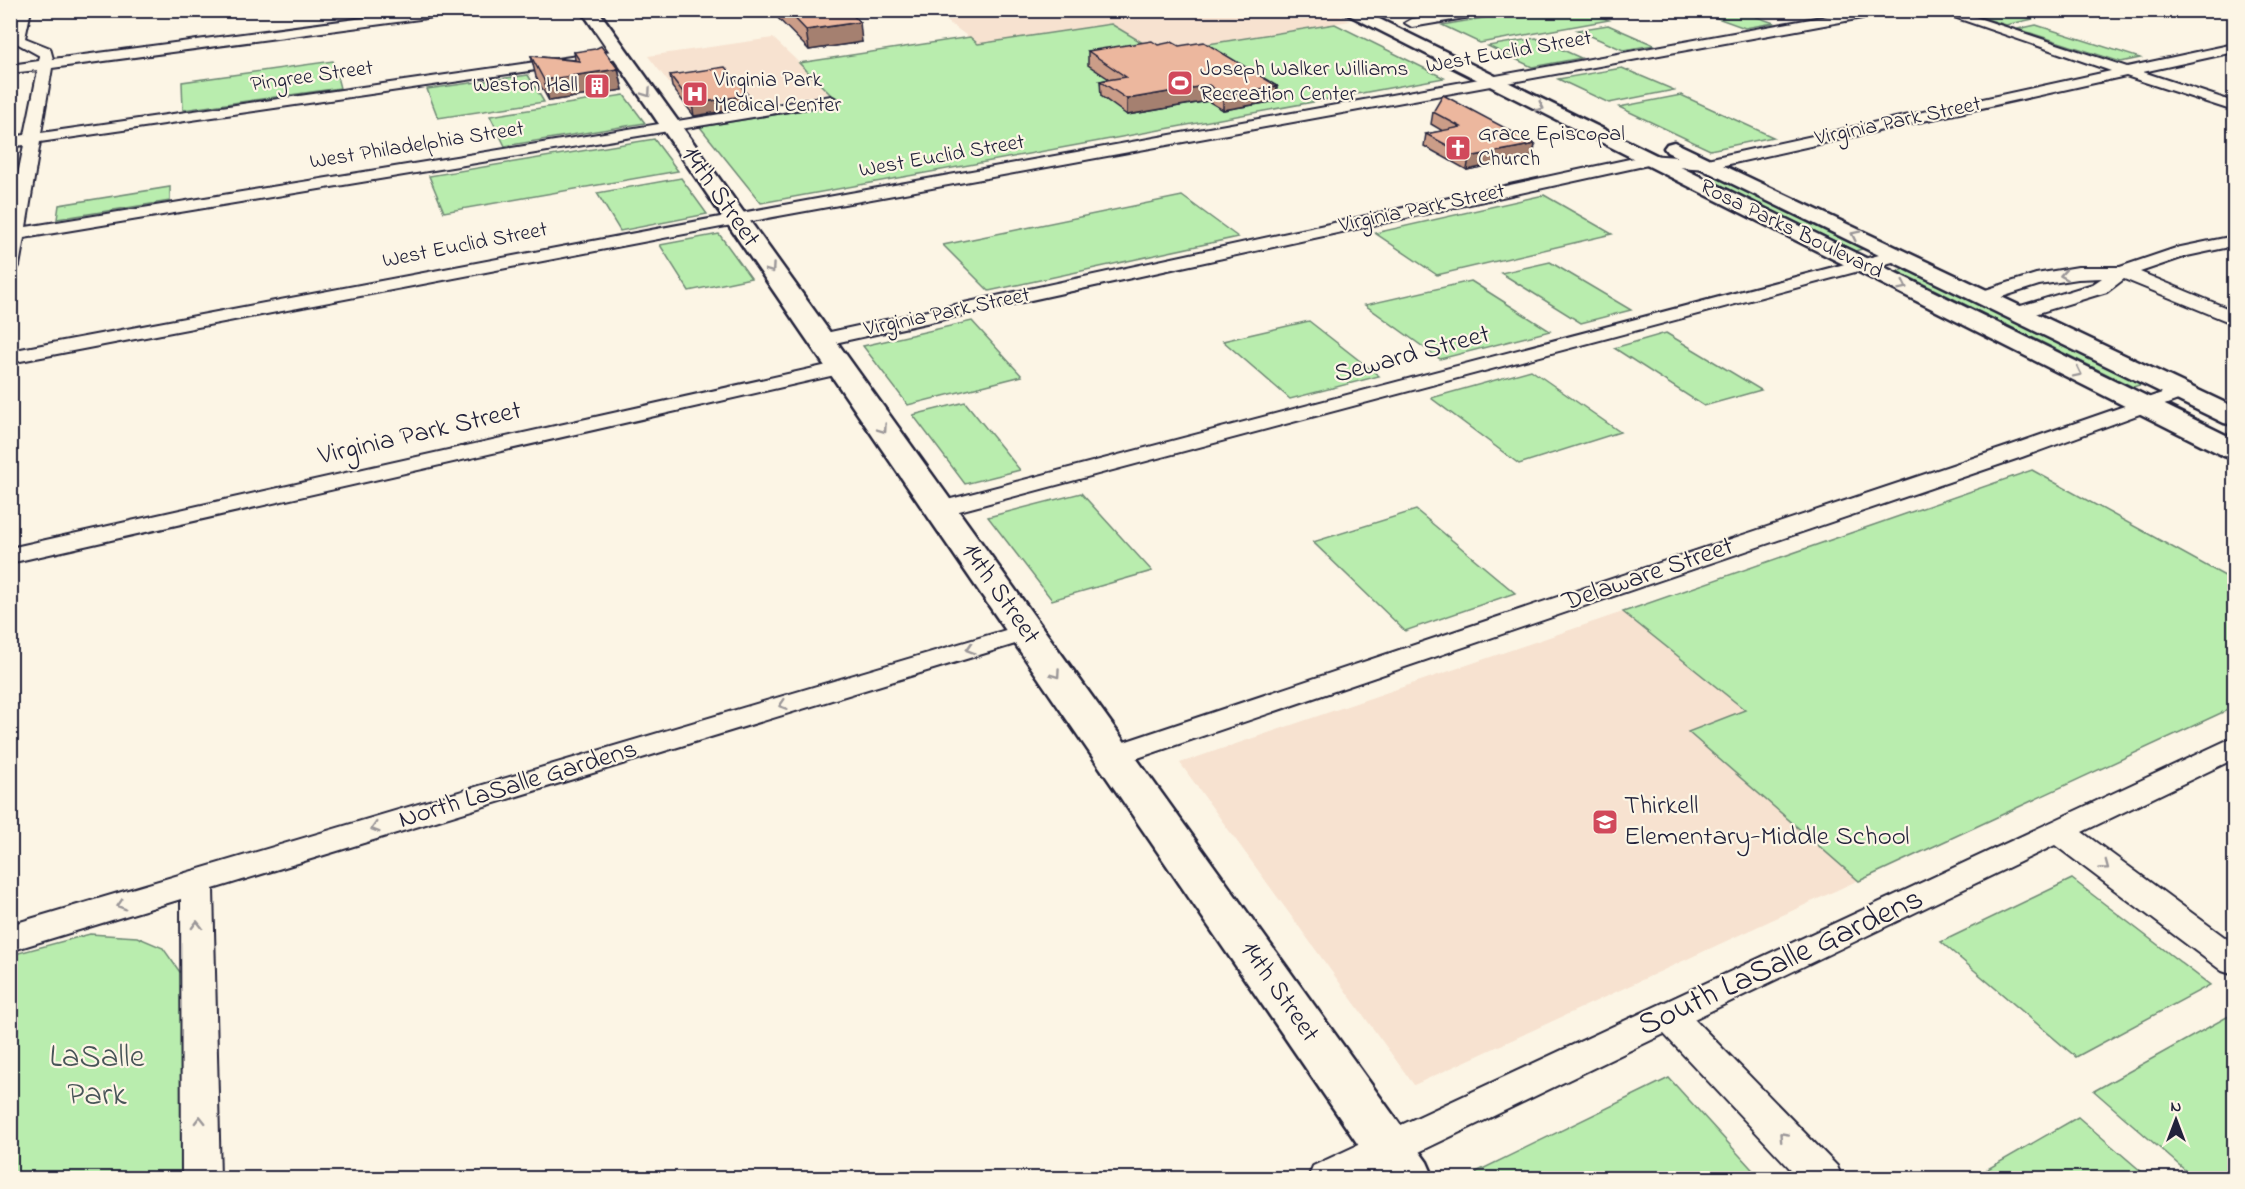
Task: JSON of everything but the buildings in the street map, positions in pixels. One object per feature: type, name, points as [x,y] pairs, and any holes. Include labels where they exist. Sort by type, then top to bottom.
[{"type":"street","points":[[10,266],[13,235],[47,56],[45,51],[18,40],[25,10]]},
{"type":"street","points":[[10,69],[457,10]]},
{"type":"street","name":"14th Street","points":[[589,10],[1399,1164]]},
{"type":"street","name":"Rosa Parks Boulevard","points":[[1347,10],[1495,73],[1652,150],[1861,265],[2235,450]]},
{"type":"street","points":[[1386,10],[1439,35]]},
{"type":"street","points":[[1412,23],[1488,10]]},
{"type":"street","name":"West Euclid Street","points":[[1522,75],[1884,10]]},
{"type":"street","points":[[1940,10],[2235,107]]},
{"type":"street","name":"Virginia Park Street","points":[[1707,164],[2235,48]]},
{"type":"street","name":"Pingree Street","points":[[10,142],[619,54]]},
{"type":"street","name":"Rosa Parks Boulevard","points":[[1495,73],[1522,75],[1552,89]]},
{"type":"street","name":"West Euclid Street","points":[[10,357],[1495,73]]},
{"type":"street","name":"West Philadelphia Street","points":[[13,235],[831,100]]},
{"type":"street","name":"Rosa Parks Boulevard","points":[[1652,150],[1707,164],[2235,417]]},
{"type":"street","name":"Virginia Park Street","points":[[821,340],[1652,150]]},
{"type":"street","points":[[1983,297],[2036,280],[2078,273],[2122,272],[2182,252],[2235,241]]},
{"type":"street","name":"Seward Street","points":[[940,509],[1898,255]]},
{"type":"street","points":[[2122,272],[2159,285],[2235,318]]},
{"type":"street","points":[[2018,313],[2100,288],[2122,272]]},
{"type":"street","name":"Virginia Park Street","points":[[10,556],[841,369]]},
{"type":"street","name":"Delaware Street","points":[[1113,756],[2014,452],[2182,392]]},
{"type":"street","name":"North LaSalle Gardens","points":[[10,938],[1026,632]]},
{"type":"street","name":"South LaSalle Gardens","points":[[1327,1179],[1399,1164],[1670,1016],[2235,747]]},
{"type":"street","points":[[2058,831],[2235,962]]},
{"type":"street","points":[[197,882],[201,1179]]},
{"type":"street","points":[[1670,1016],[1823,1179]]},
{"type":"shaded area","points":[[1329,10],[1350,21],[1158,52],[1111,24],[978,44],[933,11]]},
{"type":"shaded area","points":[[773,38],[831,93],[694,115],[648,56]]},
{"type":"shaded area","name":"Thirkell Elementary-Middle School","points":[[2234,581],[2234,707],[1414,1085],[1180,763],[1696,587]]},
{"type":"green space","points":[[1530,10],[1586,11],[1609,20],[1480,43],[1442,25]]},
{"type":"green space","points":[[1698,11],[1740,11],[1774,23],[1745,28]]},
{"type":"green space","points":[[1962,11],[2005,11],[2033,19],[2006,25]]},
{"type":"green space","points":[[1111,24],[1158,52],[1335,24],[1444,78],[761,203],[700,127],[840,104],[799,63],[970,37],[978,44]]},
{"type":"green space","points":[[1608,25],[1654,45],[1623,50],[1577,30]]},
{"type":"green space","points":[[2036,25],[2140,58],[2121,62],[2018,29]]},
{"type":"green space","points":[[1536,38],[1581,58],[1532,67],[1488,46]]},
{"type":"green space","points":[[333,61],[340,88],[183,110],[182,82]]},
{"type":"green space","points":[[1622,68],[1674,90],[1609,103],[1558,79]]},
{"type":"green space","points":[[528,75],[544,102],[438,118],[427,89]]},
{"type":"green space","points":[[624,95],[645,123],[505,146],[490,116]]},
{"type":"green space","points":[[1681,95],[1773,137],[1710,150],[1619,107]]},
{"type":"green space","points":[[654,139],[678,171],[444,212],[429,176]]},
{"type":"green space","points":[[1716,175],[1866,248],[1855,251],[1705,178]]},
{"type":"green space","points":[[681,178],[707,214],[620,231],[597,193]]},
{"type":"green space","points":[[170,187],[170,201],[57,219],[59,205]]},
{"type":"green space","points":[[1544,195],[1612,234],[1437,275],[1375,233]]},
{"type":"green space","points":[[1182,196],[1238,237],[989,291],[943,245]]},
{"type":"green space","points":[[719,234],[751,278],[689,291],[660,245]]},
{"type":"green space","points":[[1550,262],[1631,310],[1581,323],[1501,273]]},
{"type":"green space","points":[[1909,268],[2146,383],[2133,387],[1897,271]]},
{"type":"green space","points":[[1471,281],[1550,331],[1440,359],[1365,305]]},
{"type":"green space","points":[[972,321],[1022,376],[908,405],[863,346]]},
{"type":"green space","points":[[1309,321],[1379,376],[1290,399],[1223,341]]},
{"type":"green space","points":[[1666,333],[1761,390],[1704,406],[1614,348]]},
{"type":"green space","points":[[1531,370],[1620,432],[1519,464],[1431,398]]},
{"type":"green space","points":[[965,402],[1020,470],[965,484],[913,415]]},
{"type":"green space","points":[[2032,470],[2234,581],[2234,707],[1859,881],[1688,732],[1745,710],[1623,612]]},
{"type":"green space","points":[[1081,493],[1152,571],[1052,600],[988,517]]},
{"type":"green space","points":[[1416,510],[1515,593],[1405,631],[1313,542]]},
{"type":"green space","points":[[2072,879],[2210,985],[2076,1057],[1941,942]]},
{"type":"green space","name":"LaSalle Park","points":[[90,934],[137,937],[163,948],[182,975],[183,1178],[11,1178],[11,955]]},
{"type":"green space","points":[[2234,1013],[2234,1178],[2194,1178],[2094,1091]]},
{"type":"green space","points":[[1669,1078],[1760,1178],[1480,1178],[1476,1172]]},
{"type":"green space","points":[[2078,1117],[2149,1178],[1972,1178]]},
{"type":"place","name":"Joseph Walker Williams Recreation Center","points":[[1180,83]]},
{"type":"place","name":"Weston Hall","points":[[597,86]]},
{"type":"place","name":"Virginia Park Medical Center","points":[[695,94]]},
{"type":"place","name":"Grace Episcopal Church","points":[[1458,148]]},
{"type":"place","name":"Thirkell Elementary-Middle School","points":[[1605,822]]}]
